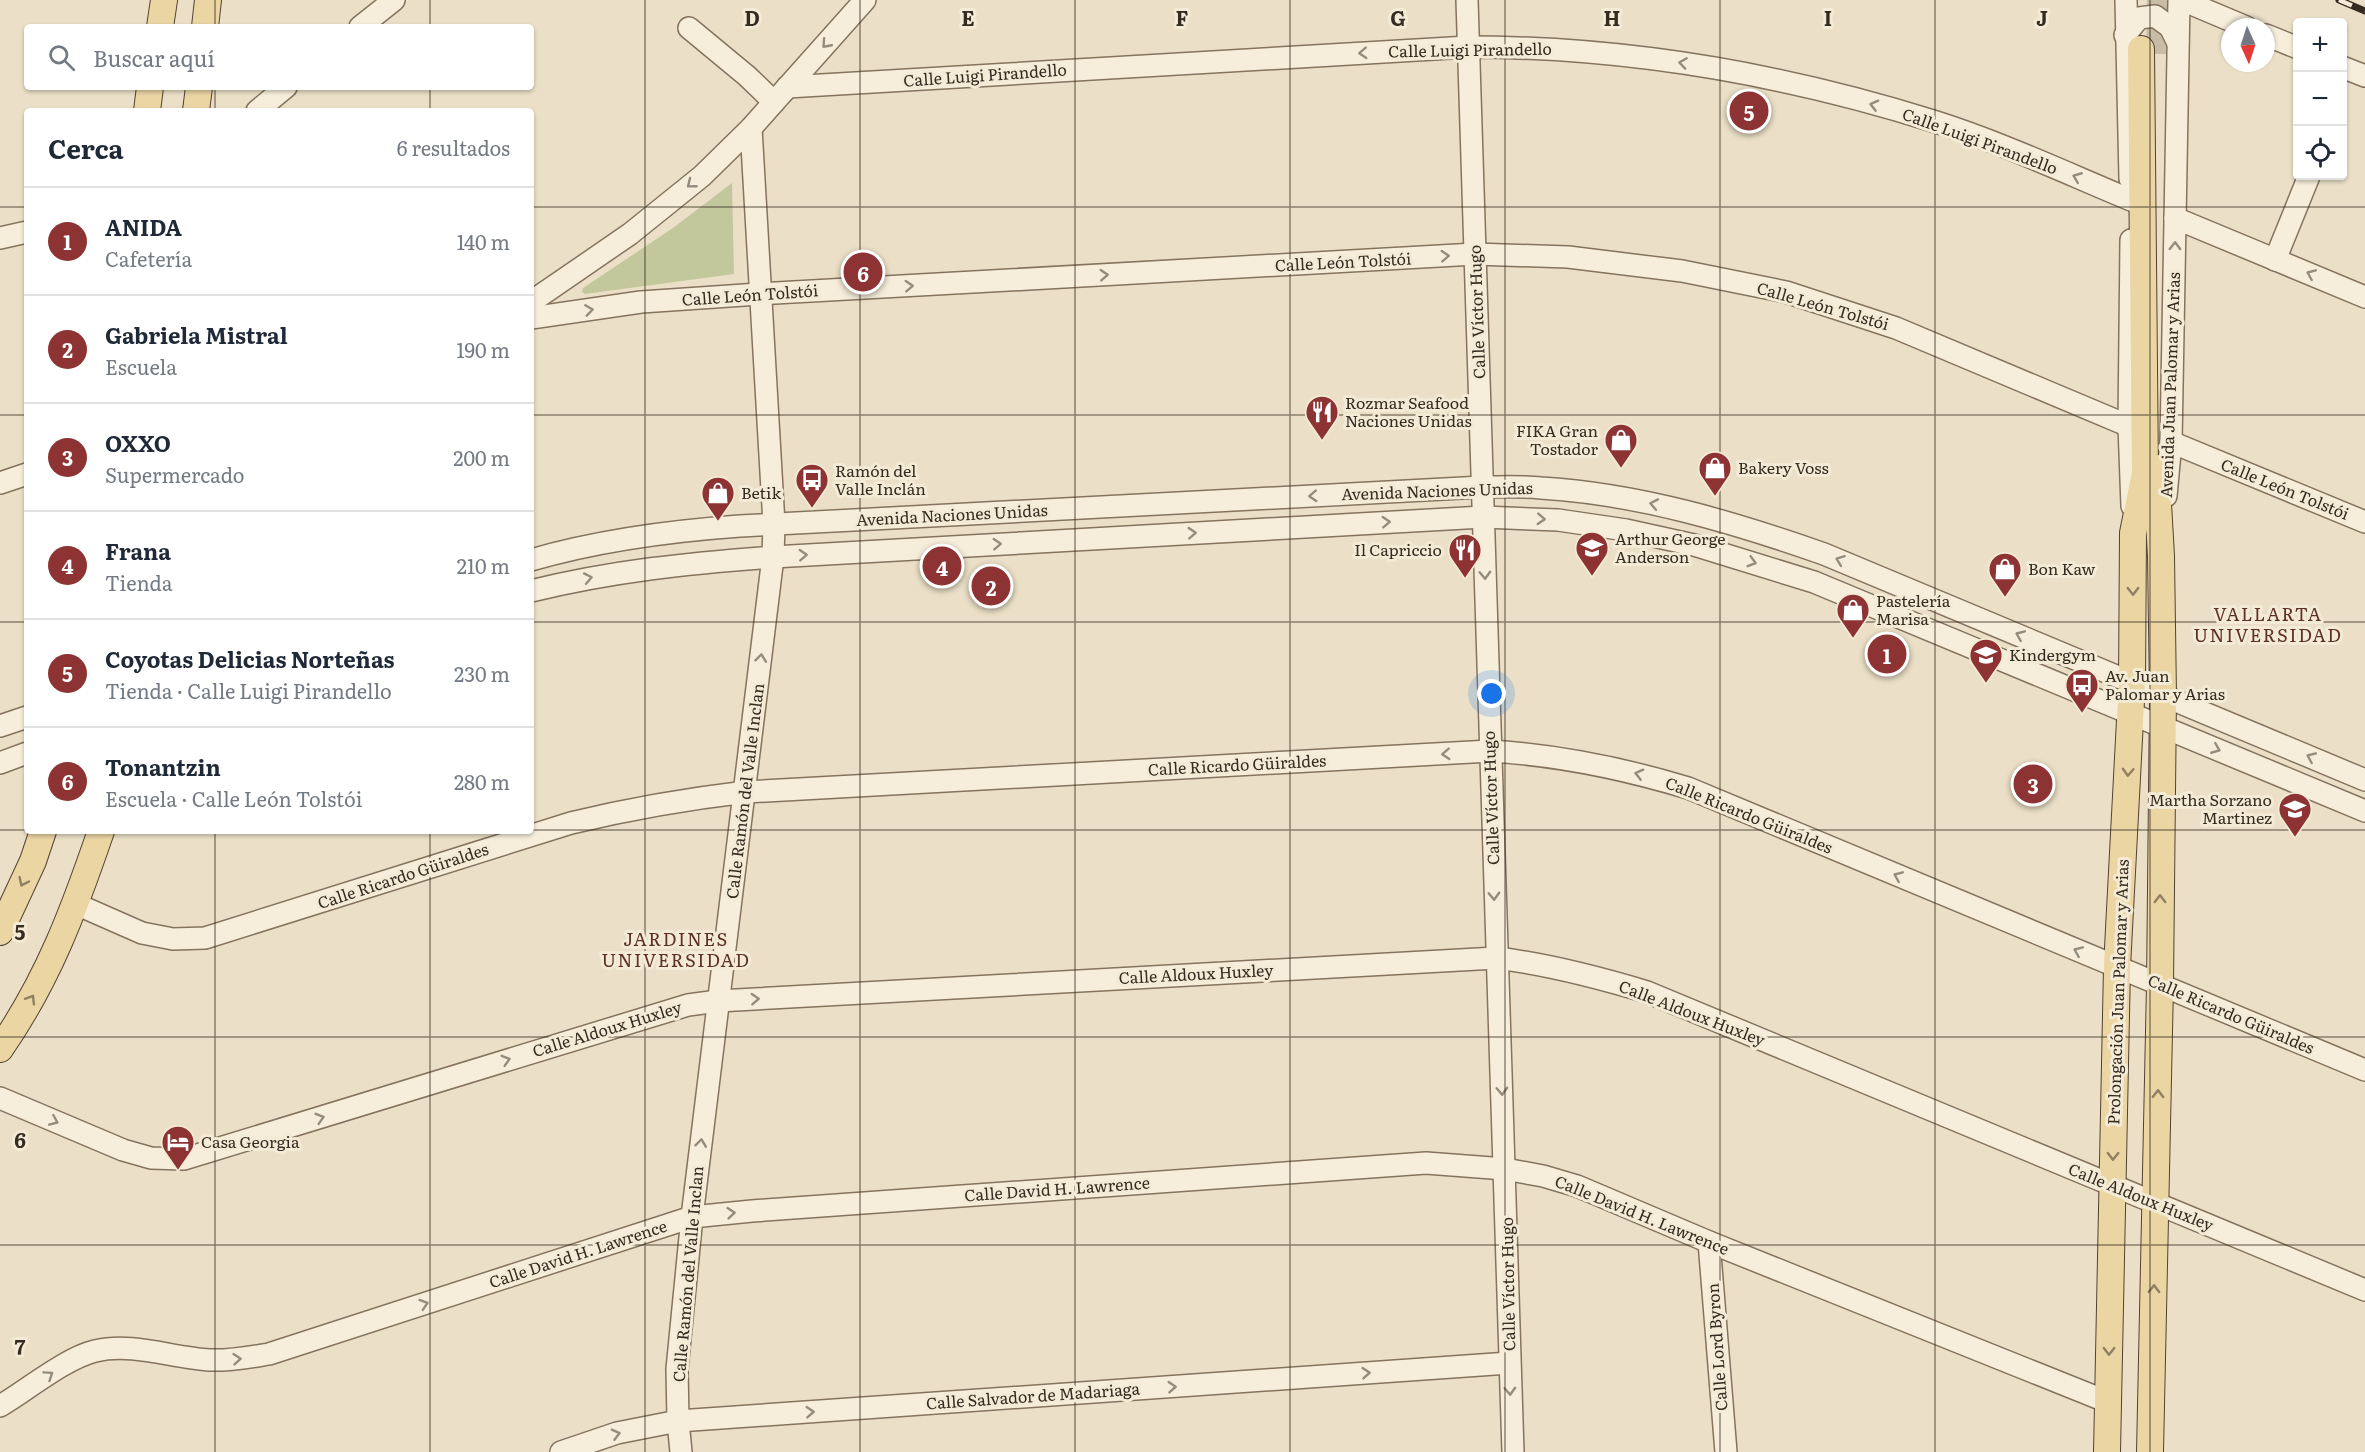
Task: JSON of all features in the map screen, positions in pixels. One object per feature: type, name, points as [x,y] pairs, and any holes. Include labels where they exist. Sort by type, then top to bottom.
[{"type":"main road","points":[[160,24],[164,0]]},
{"type":"main road","points":[[205,24],[208,0]]},
{"type":"main road","name":"Avenida Juan Palomar y Arias","points":[[2133,533],[2145,473],[2151,45]]},
{"type":"main road","name":"Avenida Juan Palomar y Arias","points":[[2151,45],[2156,466],[2160,556]]},
{"type":"main road","points":[[147,108],[150,90]]},
{"type":"main road","points":[[196,108],[199,90]]},
{"type":"main road","name":"Prolongación Juan Palomar y Arias","points":[[2107,1452],[2117,967],[2131,714],[2133,533]]},
{"type":"main road","points":[[2151,1452],[2163,696],[2160,556]]},
{"type":"main road","points":[[0,932],[33,861],[42,834]]},
{"type":"main road","points":[[0,1049],[44,979],[76,904],[100,834]]},
{"type":"street","points":[[364,24],[394,0]]},
{"type":"street","points":[[534,300],[630,234],[702,176],[751,128],[865,0]]},
{"type":"street","name":"Calle Víctor Hugo","points":[[1467,0],[1513,1452]]},
{"type":"street","name":"Avenida Juan Palomar y Arias","points":[[2126,0],[2151,45],[2175,218],[2171,442],[2160,556]]},
{"type":"street","points":[[2180,0],[2224,18]]},
{"type":"street","name":"Avenida Juan Palomar y Arias","points":[[2133,533],[2129,426],[2131,200],[2151,45],[2180,0]]},
{"type":"street","points":[[689,28],[747,76],[780,94]]},
{"type":"street","points":[[2275,39],[2293,46]]},
{"type":"street","name":"Calle Luigi Pirandello","points":[[780,94],[1468,47],[1529,47],[1610,53],[1737,72],[1933,121],[2131,200]]},
{"type":"street","points":[[2347,69],[2365,76]]},
{"type":"street","points":[[261,108],[282,90]]},
{"type":"street","name":"Calle Ramón del Valle Inclan","points":[[681,1452],[677,1369],[692,1218],[773,557],[774,524],[751,128]]},
{"type":"street","points":[[2275,260],[2307,180]]},
{"type":"street","points":[[2175,218],[2365,297]]},
{"type":"street","points":[[0,238],[24,233]]},
{"type":"street","name":"Calle León Tolstói","points":[[534,318],[641,303],[759,294],[1475,254],[1580,258],[1682,271],[1786,292],[1896,328],[2129,426]]},
{"type":"street","name":"Calle León Tolstói","points":[[2171,442],[2365,522]]},
{"type":"street","points":[[0,483],[24,475]]},
{"type":"street","name":"Avenida Naciones Unidas","points":[[534,559],[612,541],[680,530],[774,524],[1482,487],[1541,488],[1597,494],[1658,505],[1752,529],[1866,570],[2365,780]]},
{"type":"street","name":"Avenida Naciones Unidas","points":[[534,590],[624,571],[678,564],[773,557],[1483,517],[1558,520],[1626,530],[1694,546],[1814,582],[2365,811]]},
{"type":"street","points":[[0,726],[24,718]]},
{"type":"street","name":"Calle Ricardo Güiraldes","points":[[76,904],[142,933],[173,939],[205,938],[571,823],[632,808],[746,792],[1490,751],[1538,754],[1642,774],[1688,788],[2365,1070]]},
{"type":"street","points":[[0,763],[24,754]]},
{"type":"street","name":"Calle Aldoux Huxley","points":[[0,1098],[123,1150],[151,1158],[184,1159],[665,1010],[718,1001],[1496,958],[1587,975],[1647,992],[2365,1290]]},
{"type":"street","name":"Calle David H. Lawrence","points":[[0,1406],[70,1361],[94,1351],[114,1348],[140,1350],[210,1360],[241,1359],[269,1354],[692,1218],[752,1211],[1426,1163],[1505,1169],[1543,1176],[1577,1186],[1709,1242],[2108,1402]]},
{"type":"street","name":"Calle Lord Byron","points":[[1709,1242],[1725,1452]]},
{"type":"street","name":"Calle Salvador de Madariaga","points":[[561,1452],[617,1433],[678,1421],[1509,1363]]},
{"type":"green space","points":[[732,183],[734,274],[585,294],[582,292],[583,288],[673,228]]},
{"type":"tunnel","points":[[2159,54],[2160,0]]},
{"type":"railway","points":[[2339,0],[2365,11]]},
{"type":"place","name":"Coyotas Delicias Norteñas","points":[[1749,111]]},
{"type":"place","name":"Tonantzin","points":[[863,272]]},
{"type":"place","name":"Rozmar Seafood Naciones Unidas","points":[[1322,441]]},
{"type":"place","name":"FIKA Gran Tostador","points":[[1621,469]]},
{"type":"place","name":"Bakery Voss","points":[[1715,497]]},
{"type":"place","name":"Ramón del Valle Inclán","points":[[812,509]]},
{"type":"place","name":"Betik","points":[[718,522]]},
{"type":"place","name":"Frana","points":[[942,566]]},
{"type":"place","name":"Arthur George Anderson","points":[[1592,577]]},
{"type":"place","name":"Il Capriccio","points":[[1465,579]]},
{"type":"place","name":"Gabriela Mistral","points":[[991,586]]},
{"type":"place","name":"Bon Kaw","points":[[2005,598]]},
{"type":"place","name":"Pastelería Marisa","points":[[1853,639]]},
{"type":"place","name":"ANIDA","points":[[1887,654]]},
{"type":"place","name":"Kindergym","points":[[1986,684]]},
{"type":"place","name":"Av. Juan Palomar y Arias","points":[[2082,714]]},
{"type":"place","name":"OXXO","points":[[2033,784]]},
{"type":"place","name":"Martha Sorzano Martinez","points":[[2295,838]]},
{"type":"place","name":"Casa Georgia","points":[[178,1171]]},
{"type":"district","name":"VALLARTA UNIVERSIDAD","points":[[2268,625]]},
{"type":"district","name":"JARDINES UNIVERSIDAD","points":[[676,950]]}]
